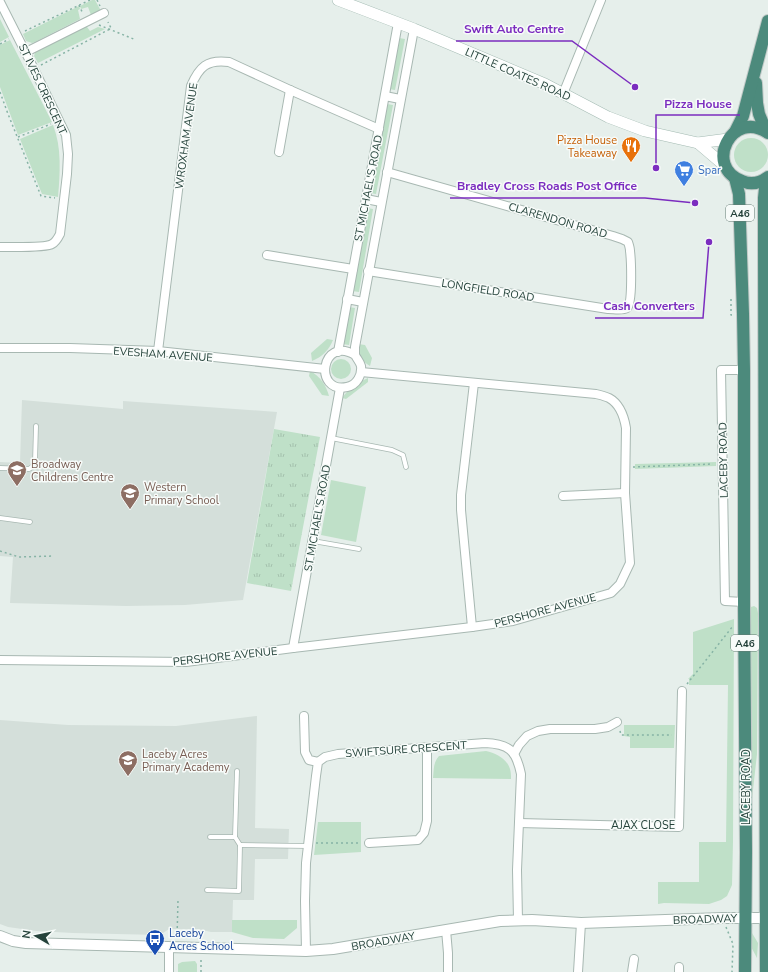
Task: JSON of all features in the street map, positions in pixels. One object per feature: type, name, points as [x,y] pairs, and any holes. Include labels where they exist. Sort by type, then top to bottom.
[{"type":"highway","points":[[725,166],[723,155],[725,144],[743,116],[768,21]]},
{"type":"highway","points":[[755,72],[759,114],[767,132]]},
{"type":"highway","points":[[732,135],[741,129],[748,127],[760,128],[767,132]]},
{"type":"highway","name":"A46","points":[[725,166],[735,178],[745,182],[751,183],[767,178]]},
{"type":"highway","name":"LACEBY ROAD","points":[[735,178],[740,194],[744,370],[745,972]]},
{"type":"highway","name":"LACEBY ROAD","points":[[766,972],[764,696],[766,438],[764,198],[767,178]]},
{"type":"main road","name":"LITTLE COATES ROAD","points":[[338,0],[352,3],[544,84],[608,117],[645,131],[698,143],[732,135]]},
{"type":"main road","name":"LITTLE COATES ROAD","points":[[698,143],[725,166]]},
{"type":"street","points":[[563,94],[601,0]]},
{"type":"street","name":"ST IVES CRESCENT","points":[[0,2],[66,135],[68,154],[60,234],[57,240],[52,245],[44,246],[0,247]]},
{"type":"street","points":[[26,52],[104,13]]},
{"type":"street","name":"ST MICHAEL'S ROAD","points":[[338,352],[398,23]]},
{"type":"street","name":"ST MICHAEL'S ROAD","points":[[354,355],[368,270],[414,29]]},
{"type":"street","name":"WROXHAM AVENUE","points":[[158,351],[191,86],[195,75],[203,66],[211,62],[228,62],[379,129]]},
{"type":"street","points":[[279,152],[290,90]]},
{"type":"street","points":[[385,96],[400,99]]},
{"type":"street","name":"CLARENDON ROAD","points":[[387,172],[613,236],[628,242],[630,246],[629,305],[626,308],[621,309],[608,309]]},
{"type":"street","points":[[366,200],[381,202]]},
{"type":"street","points":[[267,255],[353,269]]},
{"type":"street","name":"LONGFIELD ROAD","points":[[368,270],[608,309]]},
{"type":"street","points":[[347,299],[363,302]]},
{"type":"street","name":"EVESHAM AVENUE","points":[[0,348],[70,348],[158,351],[325,369]]},
{"type":"street","points":[[344,351],[351,353],[359,360],[361,366],[361,372],[358,380],[348,387],[340,388],[334,386],[326,377],[326,363],[334,353],[338,352],[344,351]]},
{"type":"street","name":"LACEBY ROAD","points":[[744,370],[721,370],[725,600],[744,602]]},
{"type":"street","name":"PERSHORE AVENUE","points":[[0,660],[186,662],[293,648],[472,628],[513,621],[611,593],[620,584],[630,563],[625,493],[626,428],[620,409],[610,399],[596,394],[361,372]]},
{"type":"street","points":[[472,628],[461,494],[474,383]]},
{"type":"street","name":"ST MICHAEL'S ROAD","points":[[293,648],[340,388]]},
{"type":"street","points":[[563,496],[625,493]]},
{"type":"street","name":"AJAX CLOSE","points":[[519,823],[679,827],[682,691]]},
{"type":"street","points":[[304,716],[305,752],[309,760],[318,762],[308,846],[305,901],[306,951]]},
{"type":"street","points":[[518,920],[521,774],[519,763],[514,754],[519,744],[527,736],[538,731],[550,729],[608,728],[617,722]]},
{"type":"street","name":"SWIFTSURE CRESCENT","points":[[318,762],[325,757],[338,754],[485,743],[507,747],[514,754]]},
{"type":"street","points":[[369,843],[418,840],[424,833],[427,822],[427,748]]},
{"type":"street","name":"BROADWAY","points":[[0,936],[13,941],[26,943],[306,951],[333,949],[500,920],[581,923],[766,918]]},
{"type":"street","points":[[578,972],[581,923]]},
{"type":"street","points":[[446,930],[448,972]]},
{"type":"street","points":[[169,972],[173,948]]},
{"type":"street","points":[[632,972],[634,960]]},
{"type":"lane","points":[[0,468],[26,469],[32,467],[35,462],[36,426]]},
{"type":"lane","points":[[331,438],[392,450],[403,455],[406,467]]},
{"type":"lane","points":[[0,518],[30,522]]},
{"type":"lane","points":[[312,541],[359,549]]},
{"type":"lane","points":[[207,890],[239,891],[240,845],[235,838],[237,771]]},
{"type":"lane","points":[[210,837],[235,838]]},
{"type":"lane","points":[[240,845],[308,846]]},
{"type":"path","points":[[17,35],[90,0]]},
{"type":"path","points":[[97,0],[111,28],[110,30]]},
{"type":"path","points":[[89,21],[103,28],[136,40]]},
{"type":"path","points":[[34,69],[110,30]]},
{"type":"path","points":[[0,92],[41,196],[64,200]]},
{"type":"path","points":[[18,137],[59,121]]},
{"type":"path","points":[[625,467],[723,464]]},
{"type":"path","points":[[0,551],[19,557],[54,556]]},
{"type":"path","points":[[682,691],[736,622]]},
{"type":"path","points":[[617,722],[621,735],[681,736]]},
{"type":"path","points":[[308,846],[315,843],[369,843]]},
{"type":"path","points":[[173,948],[178,900]]},
{"type":"path","points":[[722,918],[733,944],[732,972]]},
{"type":"path","points":[[201,948],[201,972]]},
{"type":"shaded area","name":"Western Primary School","points":[[22,400],[123,409],[123,401],[277,412],[243,600],[185,605],[126,606],[10,603],[13,557],[0,556],[0,462],[20,463]]},
{"type":"shaded area","name":"Laceby Acres Primary Academy","points":[[257,716],[255,828],[289,829],[288,859],[255,859],[254,900],[233,900],[232,932],[211,932],[198,929],[169,929],[160,935],[73,933],[36,931],[8,927],[0,924],[0,720],[68,725],[176,726]]},
{"type":"green space","points":[[95,0],[101,11],[91,15],[88,7],[81,9],[80,6]]},
{"type":"green space","points":[[79,6],[80,9],[78,10],[80,19],[35,42],[32,43],[26,41],[23,34]]},
{"type":"green space","points":[[0,19],[9,37],[0,42]]},
{"type":"green space","points":[[86,26],[90,31],[98,27],[105,29],[38,63],[34,56],[36,50]]},
{"type":"green space","points":[[399,38],[405,39],[395,90],[389,89]]},
{"type":"green space","points":[[10,40],[52,122],[18,135],[0,87],[0,45]]},
{"type":"green space","points":[[387,104],[393,105],[376,194],[370,193]]},
{"type":"green space","points":[[53,125],[59,152],[60,170],[58,197],[42,194],[20,139]]},
{"type":"green space","points":[[748,138],[754,138],[763,143],[767,149],[767,161],[763,167],[754,172],[748,172],[739,167],[734,158],[734,152],[739,143]]},
{"type":"green space","points":[[367,208],[373,209],[359,292],[352,291]]},
{"type":"green space","points":[[349,307],[355,308],[349,345],[342,344]]},
{"type":"green space","points":[[327,339],[333,340],[325,353],[312,361],[311,353]]},
{"type":"green space","points":[[358,344],[365,345],[372,358],[370,366],[364,362],[361,357]]},
{"type":"green space","points":[[341,359],[348,362],[351,369],[348,376],[341,379],[334,376],[331,369],[334,362]]},
{"type":"green space","points":[[310,371],[317,375],[322,381],[329,396],[322,395],[309,376]]},
{"type":"green space","points":[[368,378],[368,382],[346,399],[342,398],[354,386]]},
{"type":"green space","points":[[274,429],[320,437],[291,591],[247,583]]},
{"type":"green space","points":[[716,462],[716,466],[635,469],[635,464]]},
{"type":"green space","points":[[331,480],[366,487],[356,542],[321,535]]},
{"type":"green space","points":[[754,606],[757,608],[758,613],[757,754],[752,799],[751,902],[749,611],[751,607]]},
{"type":"green space","points":[[734,619],[732,885],[727,896],[721,900],[709,904],[658,904],[658,882],[699,882],[699,842],[726,842],[728,685],[689,685],[688,679],[693,674],[693,632]]},
{"type":"green space","points":[[624,725],[675,725],[674,748],[630,748],[630,737],[624,736]]},
{"type":"green space","points":[[486,751],[494,753],[504,759],[509,765],[511,779],[433,778],[435,764],[439,756]]},
{"type":"green space","points":[[318,822],[361,822],[361,852],[314,855]]},
{"type":"green space","points":[[232,920],[297,920],[297,928],[284,939],[253,938],[232,932]]},
{"type":"green space","points":[[749,928],[758,943],[757,958],[749,943]]},
{"type":"green space","points":[[195,961],[197,964],[197,972],[178,972],[178,964],[182,962]]},
{"type":"place","name":"Swift Auto Centre","points":[[635,87]]},
{"type":"place","name":"Pizza House Takeaway","points":[[631,163]]},
{"type":"place","name":"Pizza House","points":[[656,168]]},
{"type":"place","name":"Spar","points":[[684,187]]},
{"type":"place","name":"Bradley Cross Roads Post Office","points":[[695,203]]},
{"type":"place","name":"Cash Converters","points":[[709,242]]},
{"type":"place","name":"Broadway Childrens Centre","points":[[17,487]]},
{"type":"place","name":"Western Primary School","points":[[130,510]]},
{"type":"place","name":"Laceby Acres Primary Academy","points":[[128,777]]},
{"type":"place","name":"Laceby Acres School","points":[[155,956]]}]
